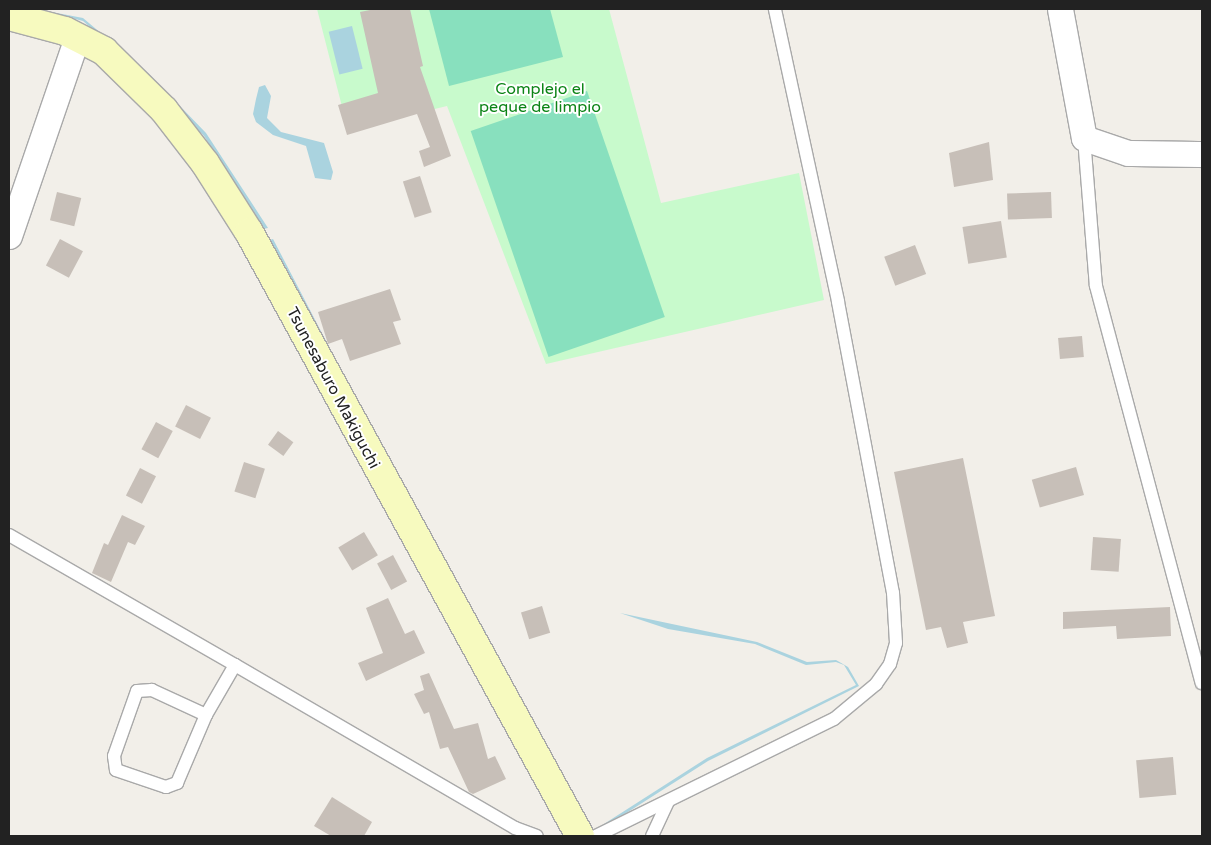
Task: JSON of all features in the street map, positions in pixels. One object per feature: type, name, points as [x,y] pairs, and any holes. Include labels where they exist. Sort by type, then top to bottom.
[{"type":"street","points":[[1060,9],[1084,138],[1128,153],[1202,154]]},
{"type":"street","name":"Tsunesaburo Makiguchi","points":[[9,16],[77,37],[123,67],[164,110],[249,232],[580,836]]},
{"type":"street","points":[[9,236],[77,37]]},
{"type":"lane","points":[[596,836],[834,719],[876,684],[890,664],[896,642],[893,593],[838,301],[775,9]]},
{"type":"lane","points":[[1084,138],[1096,286],[1202,683]]},
{"type":"lane","points":[[9,535],[515,828],[537,836]]},
{"type":"lane","points":[[206,715],[152,690],[137,691],[114,756],[116,770],[172,787],[206,715],[235,665]]},
{"type":"lane","points":[[652,836],[668,802]]},
{"type":"green space","name":"Complejo el peque de limpio","points":[[317,9],[609,9],[661,203],[799,173],[824,300],[546,364],[447,106],[348,130]]},
{"type":"green space","points":[[429,9],[550,9],[563,57],[449,86]]},
{"type":"green space","points":[[587,91],[665,317],[549,357],[471,131]]},
{"type":"water","points":[[36,9],[83,18],[148,73],[206,133],[268,228],[263,229],[204,136],[147,76],[83,21]]},
{"type":"water","points":[[352,26],[363,69],[339,74],[329,32]]},
{"type":"water","points":[[265,85],[271,96],[267,118],[281,132],[324,143],[333,172],[331,180],[315,178],[306,146],[273,135],[256,122],[253,114],[256,99],[259,87]]},
{"type":"water","points":[[273,239],[449,577],[486,632],[482,632],[448,579],[270,240]]},
{"type":"water","points":[[620,613],[757,642],[807,662],[836,660],[848,667],[859,686],[708,761],[595,833],[593,831],[707,758],[856,685],[844,665],[836,662],[806,665],[755,644],[668,629]]},
{"type":"building","points":[[375,9],[410,9],[423,66],[420,67],[451,156],[424,167],[419,151],[430,147],[417,114],[347,135],[338,105],[378,93],[360,12]]},
{"type":"building","points":[[989,142],[993,180],[954,187],[949,153]]},
{"type":"building","points":[[420,176],[432,212],[415,218],[403,182]]},
{"type":"building","points":[[57,192],[81,198],[74,226],[50,220]]},
{"type":"building","points":[[1051,192],[1052,218],[1008,220],[1007,194]]},
{"type":"building","points":[[1001,221],[1007,258],[968,264],[962,227]]},
{"type":"building","points":[[60,239],[83,251],[69,278],[46,265]]},
{"type":"building","points":[[915,245],[926,274],[895,286],[884,257]]},
{"type":"building","points":[[390,289],[401,320],[393,322],[401,344],[350,361],[342,339],[328,344],[318,312]]},
{"type":"building","points":[[1082,336],[1084,357],[1060,359],[1058,338]]},
{"type":"building","points":[[186,405],[211,418],[200,439],[175,426]]},
{"type":"building","points":[[156,422],[173,431],[158,458],[141,449]]},
{"type":"building","points":[[278,431],[293,442],[283,456],[268,445]]},
{"type":"building","points":[[963,458],[995,616],[963,622],[968,643],[947,648],[941,627],[926,630],[894,472]]},
{"type":"building","points":[[244,462],[265,469],[255,498],[234,491]]},
{"type":"building","points":[[1076,467],[1084,495],[1040,508],[1032,480]]},
{"type":"building","points":[[140,468],[156,476],[142,504],[126,496]]},
{"type":"building","points":[[122,515],[145,526],[135,545],[128,542],[111,582],[92,573],[104,543],[108,545]]},
{"type":"building","points":[[364,532],[378,555],[352,571],[338,547]]},
{"type":"building","points":[[1093,537],[1121,539],[1119,572],[1091,570]]},
{"type":"building","points":[[393,555],[407,581],[391,590],[377,563]]},
{"type":"building","points":[[388,598],[405,634],[414,630],[425,653],[366,681],[358,663],[383,653],[366,608]]},
{"type":"building","points":[[542,606],[550,633],[529,639],[521,612]]},
{"type":"building","points":[[1170,607],[1171,636],[1117,639],[1116,626],[1063,629],[1063,612]]},
{"type":"building","points":[[429,673],[454,729],[478,723],[488,759],[495,756],[506,779],[473,794],[469,792],[448,747],[440,749],[429,712],[424,714],[414,694],[424,690],[420,676]]},
{"type":"building","points":[[1173,757],[1176,795],[1139,798],[1136,760]]},
{"type":"building","points":[[332,797],[372,822],[364,836],[331,836],[314,826]]}]
